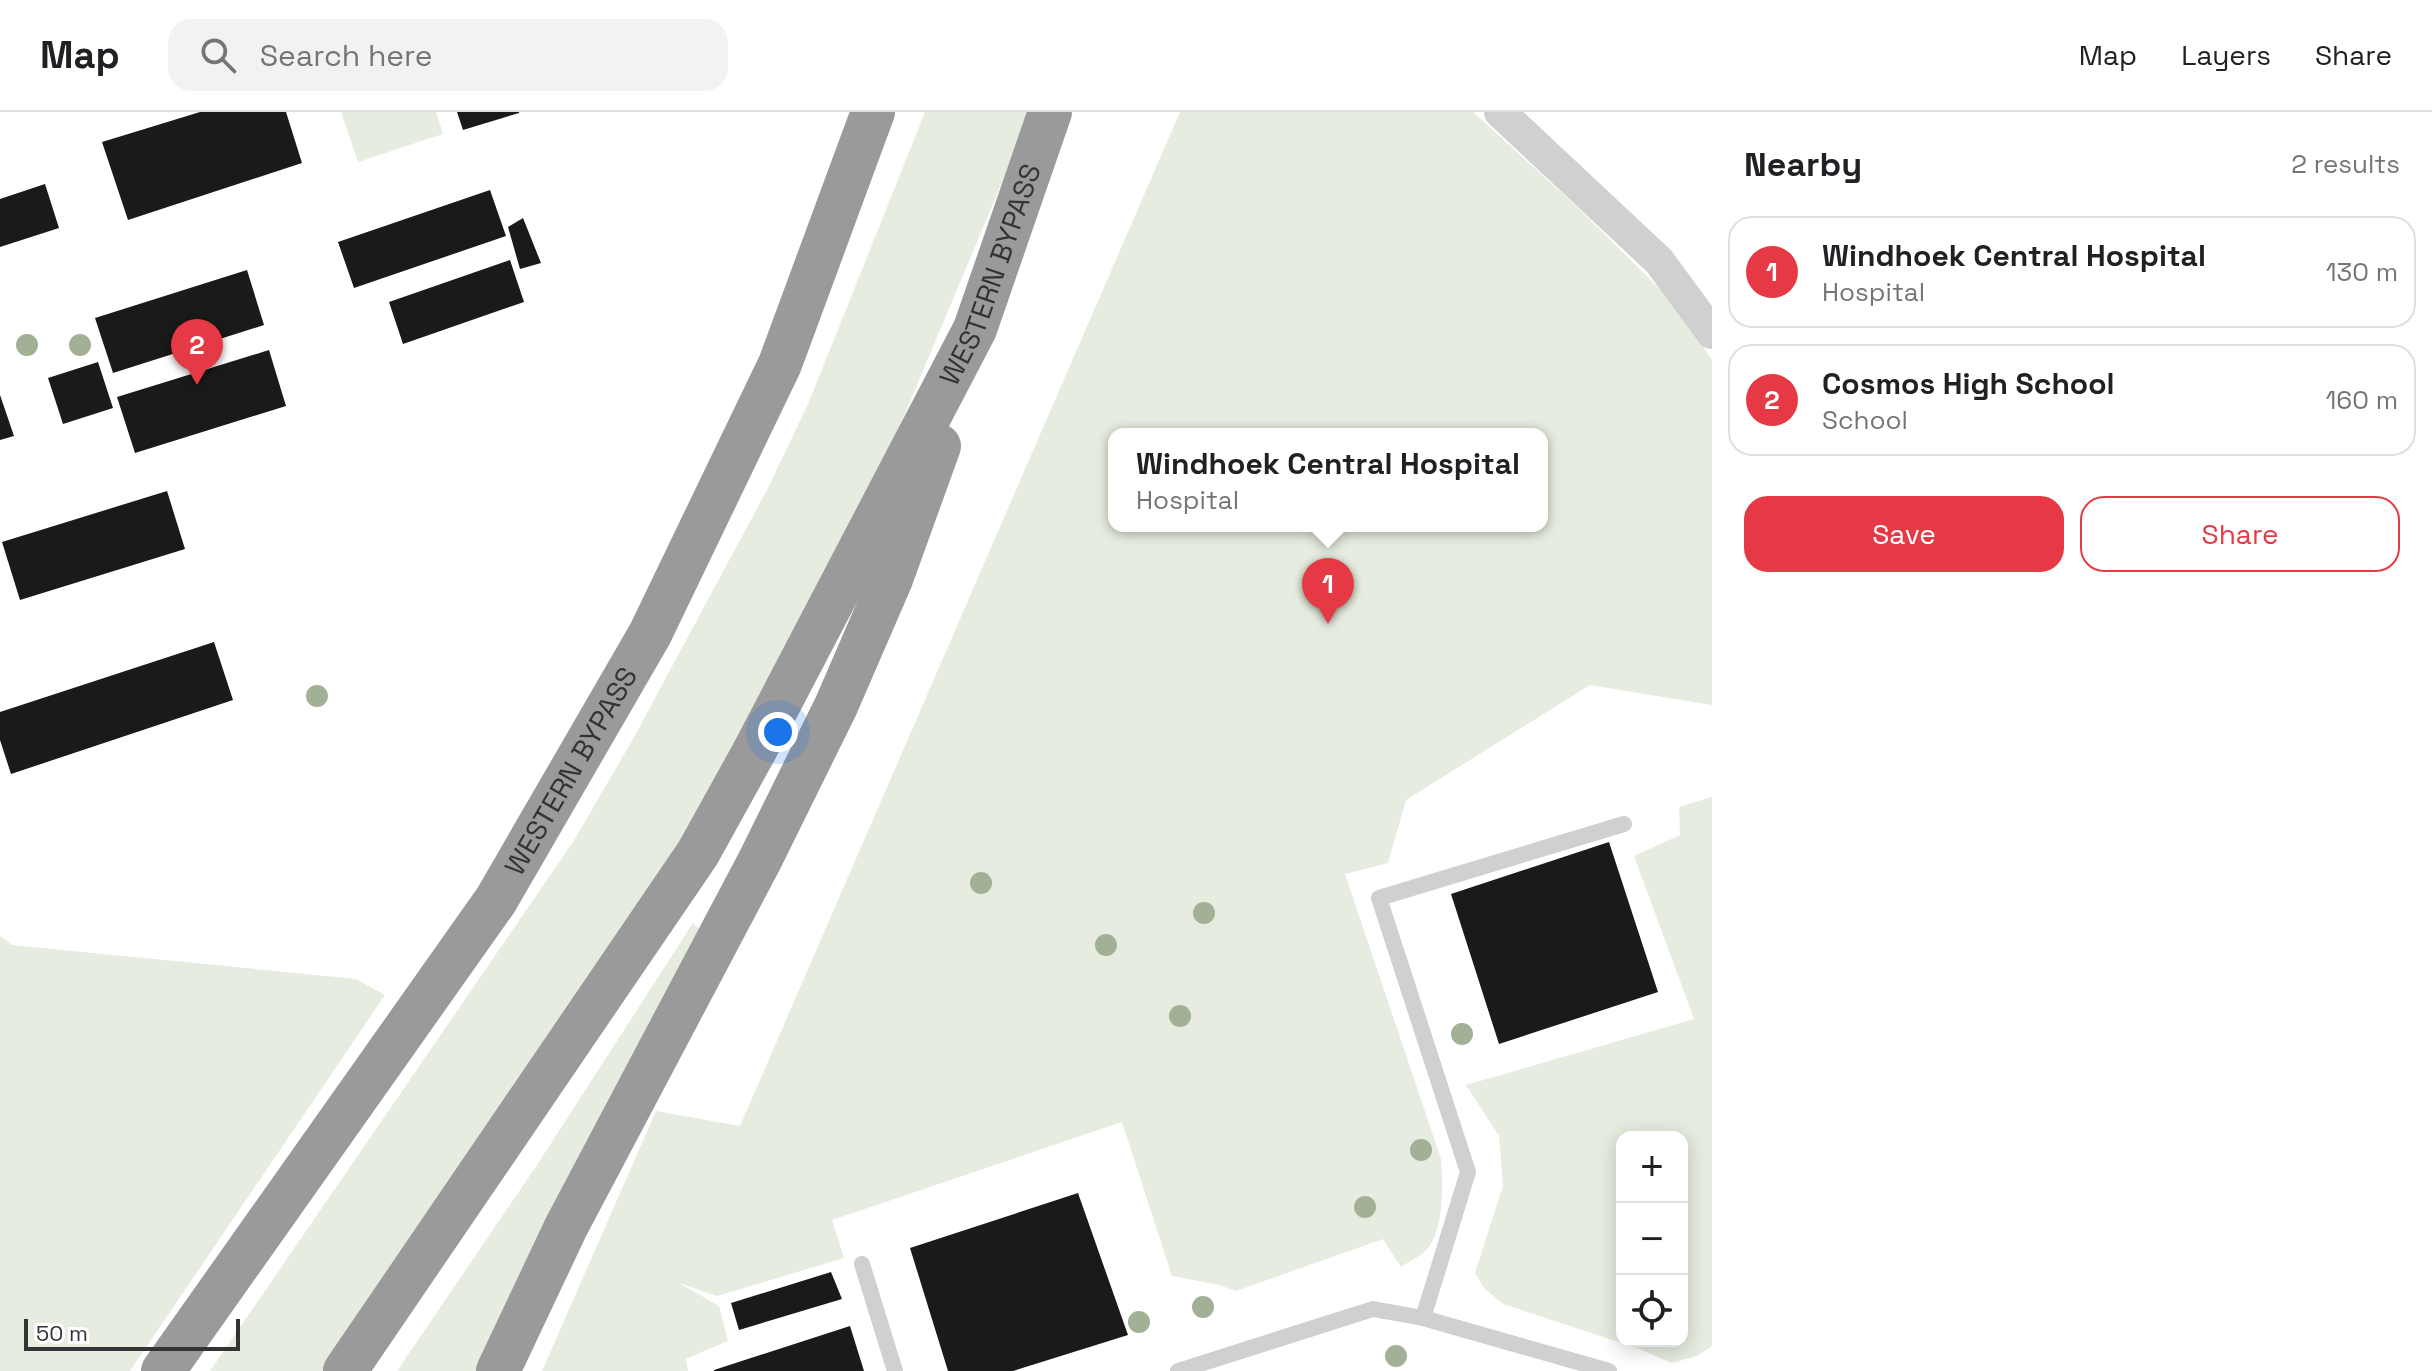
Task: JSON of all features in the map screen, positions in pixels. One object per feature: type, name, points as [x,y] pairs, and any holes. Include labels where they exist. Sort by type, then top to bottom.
[{"type":"highway","name":"WESTERN BYPASS","points":[[163,1371],[496,900],[650,634],[780,364],[873,112]]},
{"type":"highway","name":"WESTERN BYPASS","points":[[345,1371],[698,853],[975,329],[1050,112]]},
{"type":"highway","points":[[498,1371],[566,1227],[760,860],[836,706],[891,579],[931,471],[975,329]]},
{"type":"street","points":[[1500,112],[1659,261],[1712,333]]},
{"type":"lane","points":[[1423,1318],[1468,1172],[1379,898],[1624,824]]},
{"type":"lane","points":[[862,1264],[895,1371]]},
{"type":"lane","points":[[1178,1371],[1373,1309],[1423,1318],[1609,1371]]},
{"type":"shaded area","points":[[341,112],[436,112],[443,134],[358,162]]},
{"type":"shaded area","points":[[925,112],[1028,112],[1008,168],[894,440],[706,802],[326,1371],[210,1371],[573,842],[633,739],[768,488],[808,404]]},
{"type":"shaded area","points":[[1180,112],[1473,112],[1576,206],[1676,305],[1712,360],[1712,705],[1590,685],[1406,800],[1388,863],[1345,874],[1441,1159],[1440,1218],[1433,1240],[1419,1256],[1401,1267],[1383,1239],[1236,1291],[1172,1276],[1122,1122],[832,1220],[844,1258],[717,1296],[679,1283],[719,1306],[728,1341],[686,1359],[688,1371],[542,1371],[656,1111],[740,1126]]},
{"type":"shaded area","points":[[1712,797],[1712,1346],[1697,1356],[1671,1363],[1634,1347],[1688,1347],[1688,1131],[1616,1131],[1616,1341],[1503,1304],[1484,1288],[1475,1273],[1503,1186],[1499,1136],[1466,1085],[1694,1019],[1634,856],[1680,835],[1679,807]]},
{"type":"shaded area","points":[[693,923],[705,935],[479,1371],[397,1371],[537,1165]]},
{"type":"shaded area","points":[[0,936],[12,945],[356,979],[385,995],[130,1371],[0,1371]]},
{"type":"building","points":[[200,112],[286,112],[302,163],[128,220],[102,142]]},
{"type":"building","points":[[457,112],[519,112],[519,113],[463,130]]},
{"type":"building","points":[[45,184],[59,228],[0,247],[0,199]]},
{"type":"building","points":[[490,190],[506,236],[354,288],[338,242]]},
{"type":"building","points":[[523,218],[541,263],[520,269],[508,227]]},
{"type":"building","points":[[510,260],[524,302],[403,344],[389,302]]},
{"type":"building","points":[[247,270],[264,325],[113,373],[95,318]]},
{"type":"building","points":[[269,350],[286,406],[135,453],[117,397]]},
{"type":"building","points":[[98,362],[113,408],[63,424],[48,378]]},
{"type":"building","points":[[0,395],[14,436],[0,440]]},
{"type":"building","points":[[167,491],[185,549],[20,600],[2,542]]},
{"type":"building","points":[[214,642],[233,700],[11,774],[0,740],[0,712]]},
{"type":"building","points":[[1609,842],[1658,992],[1499,1044],[1451,894]]},
{"type":"building","points":[[1078,1193],[1128,1335],[1013,1371],[948,1371],[910,1248]]},
{"type":"building","points":[[831,1272],[842,1299],[739,1330],[731,1303]]},
{"type":"building","points":[[850,1326],[864,1371],[714,1371],[714,1370]]},
{"type":"place","name":"Cosmos High School","points":[[197,385]]},
{"type":"place","name":"Windhoek Central Hospital","points":[[1328,624]]}]
